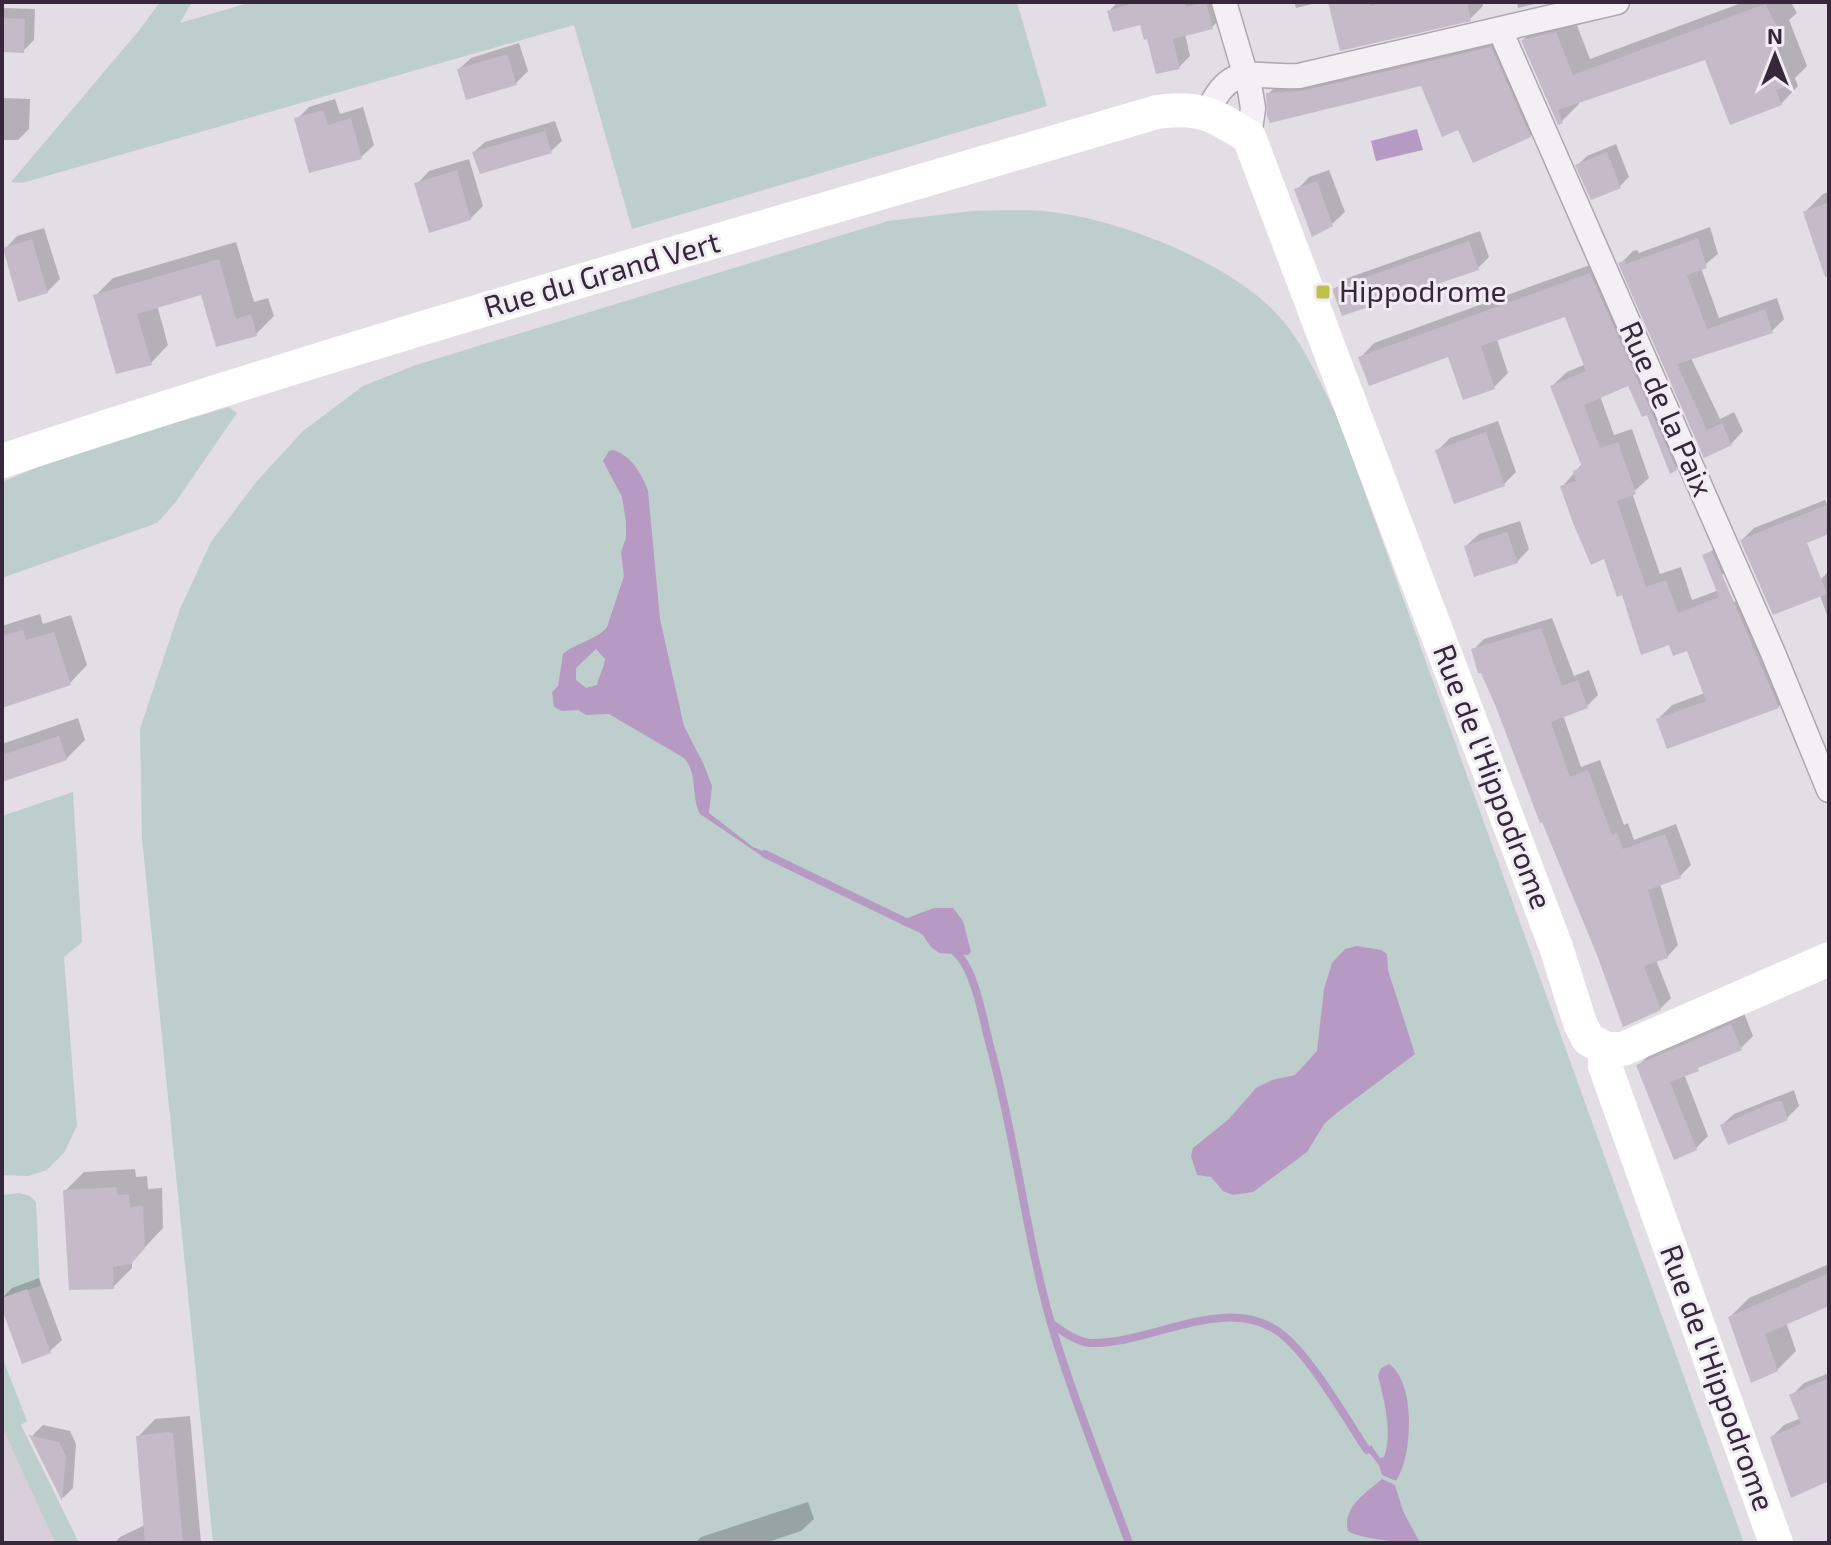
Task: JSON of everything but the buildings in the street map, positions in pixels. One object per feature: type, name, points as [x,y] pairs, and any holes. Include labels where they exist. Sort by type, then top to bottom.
[{"type":"main road","name":"Rue du Grand Vert","points":[[2,461],[414,330],[1157,112],[1182,109],[1208,112],[1249,137]]},
{"type":"main road","name":"Rue de l'Hippodrome","points":[[1249,137],[1556,947],[1580,1023],[1588,1039],[1606,1049],[1605,1066],[1776,1543]]},
{"type":"main road","points":[[1606,1049],[1623,1049],[1829,959]]},
{"type":"street","name":"Rue de l'Hippodrome","points":[[1224,2],[1253,108],[1249,137]]},
{"type":"street","points":[[1208,112],[1217,90],[1243,74],[1299,76],[1617,2]]},
{"type":"street","name":"Rue de la Paix","points":[[1500,30],[1773,653],[1829,790]]},
{"type":"shaded area","points":[[160,2],[192,2],[180,23],[252,2],[1017,2],[1047,106],[632,229],[574,25],[22,183],[11,182]]},
{"type":"shaded area","points":[[1417,129],[1423,150],[1376,161],[1371,141]]},
{"type":"shaded area","points":[[972,211],[1042,211],[1081,217],[1178,249],[1239,282],[1264,302],[1284,322],[1307,357],[1338,418],[1744,1543],[213,1543],[142,838],[140,729],[180,609],[211,542],[257,481],[303,431],[363,386],[416,365],[888,221]]},
{"type":"shaded area","points":[[229,407],[237,413],[175,503],[157,523],[2,578],[2,482],[64,456]]},
{"type":"shaded area","points":[[609,451],[619,452],[630,461],[648,491],[660,619],[684,726],[712,786],[709,813],[753,847],[765,852],[765,858],[700,814],[691,771],[684,758],[609,714],[586,715],[578,710],[562,711],[554,707],[552,692],[558,686],[563,654],[607,627],[624,576],[621,552],[626,538],[626,522],[622,497],[603,461]],"holes":[[[596,649],[605,659],[597,685],[586,688],[576,680],[576,668]]]},
{"type":"shaded area","points":[[73,792],[82,942],[64,957],[77,1126],[64,1153],[47,1170],[28,1176],[2,1175],[2,816]]},
{"type":"shaded area","points":[[934,908],[953,908],[963,921],[971,952],[968,955],[939,953],[922,934],[901,924],[902,920]]},
{"type":"shaded area","points":[[1357,946],[1387,954],[1388,970],[1415,1054],[1325,1123],[1307,1152],[1253,1192],[1233,1195],[1223,1191],[1211,1177],[1197,1175],[1191,1156],[1193,1148],[1229,1119],[1256,1088],[1272,1080],[1295,1075],[1317,1051],[1324,989],[1332,963],[1345,949]]},
{"type":"shaded area","points":[[19,1193],[30,1196],[36,1202],[40,1286],[2,1298],[2,1195]]},
{"type":"shaded area","points":[[2,1357],[27,1421],[21,1425],[79,1543],[55,1543],[2,1427]]},
{"type":"shaded area","points":[[1389,1364],[1398,1373],[1408,1403],[1406,1455],[1396,1481],[1382,1475],[1379,1465],[1367,1450],[1371,1445],[1380,1458],[1384,1457],[1387,1448],[1387,1416],[1378,1376],[1381,1368]]},
{"type":"shaded area","points":[[2,1427],[52,1537],[55,1543],[2,1543]]},
{"type":"shaded area","points":[[1382,1479],[1395,1485],[1403,1511],[1420,1543],[1372,1538],[1348,1531],[1347,1522],[1352,1508]]},
{"type":"waterway","points":[[765,854],[908,923]]},
{"type":"waterway","points":[[954,951],[968,969],[981,1009],[1036,1265],[1055,1337],[1129,1543]]},
{"type":"waterway","points":[[1052,1324],[1090,1343],[1114,1341],[1215,1319],[1240,1318],[1263,1323],[1284,1336],[1306,1360],[1367,1450]]},
{"type":"place","name":"Hippodrome","points":[[1323,292]]}]
